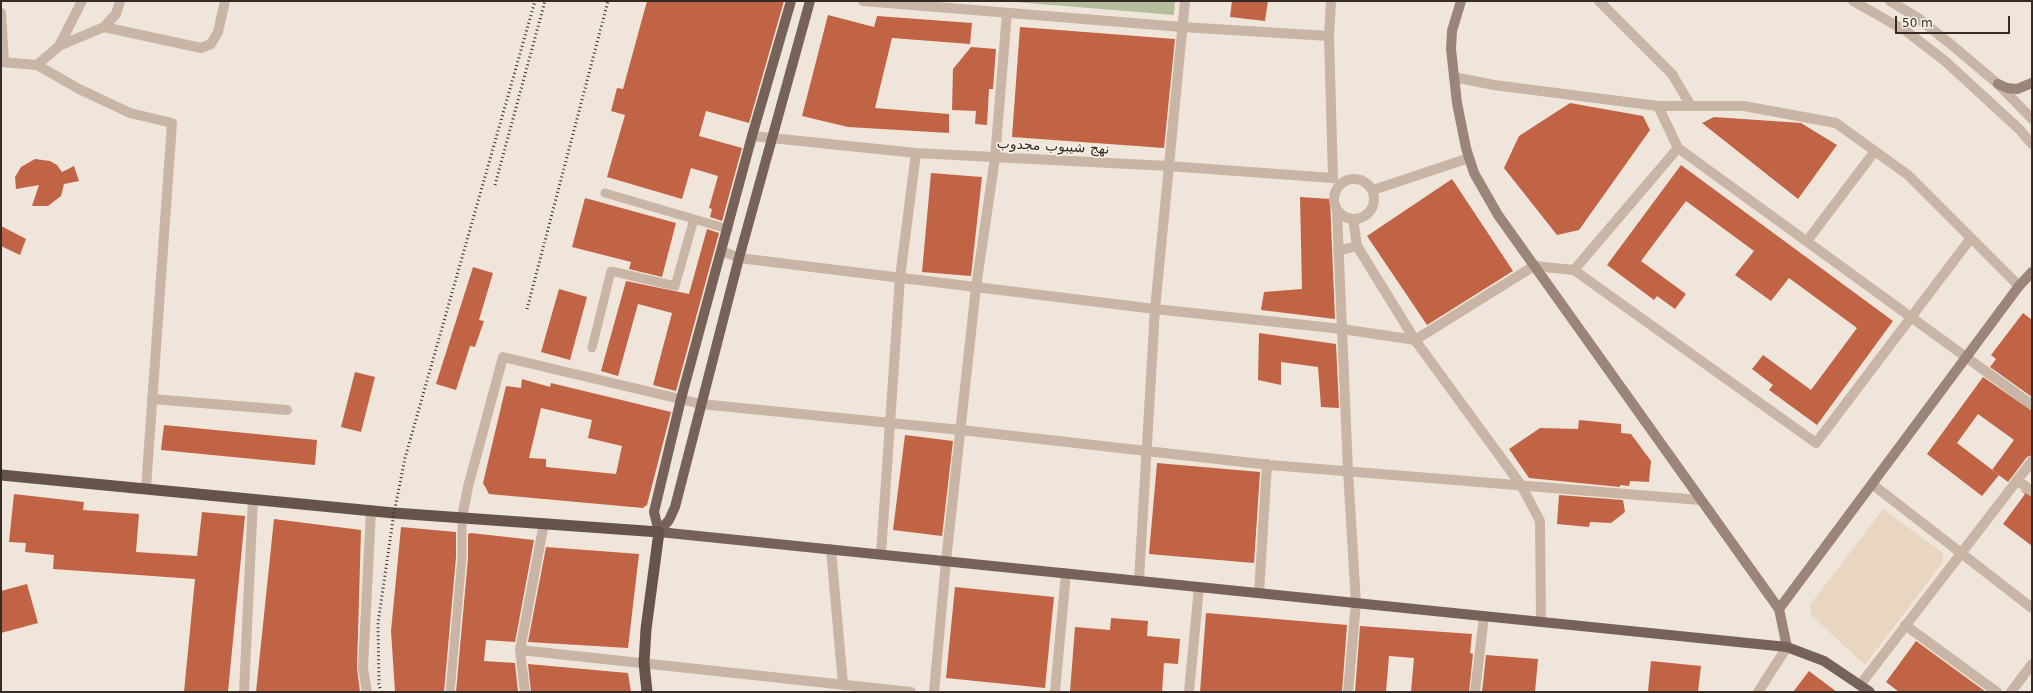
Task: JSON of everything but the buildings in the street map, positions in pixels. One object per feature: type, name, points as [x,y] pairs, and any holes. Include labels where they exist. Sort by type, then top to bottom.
[{"type":"highway","points":[[1,475],[371,510],[660,532],[646,629],[644,663],[647,692]]},
{"type":"main road","points":[[660,532],[654,512],[681,399],[752,136],[791,1]]},
{"type":"main road","points":[[660,532],[669,520],[675,507],[739,258],[810,1]]},
{"type":"main road","points":[[1461,1],[1452,31],[1451,49],[1457,102],[1474,173],[1498,215],[1779,609],[1787,647]]},
{"type":"main road","points":[[1998,84],[2007,88],[2017,89],[2032,83]]},
{"type":"main road","points":[[2025,284],[2032,262]]},
{"type":"main road","points":[[1779,609],[1967,356],[2025,284],[2032,272]]},
{"type":"main road","points":[[660,532],[1787,647],[1824,661],[1870,692]]},
{"type":"street","points":[[59,46],[82,1]]},
{"type":"street","points":[[37,65],[59,46],[104,27],[116,14],[120,1]]},
{"type":"street","points":[[104,27],[201,48],[211,44],[218,32],[225,1]]},
{"type":"street","points":[[863,1],[1182,27],[1329,36]]},
{"type":"street","points":[[1139,580],[1148,451],[1155,309],[1185,1]]},
{"type":"street","points":[[1331,1],[1329,36],[1334,190],[1333,200],[1337,211],[1348,471],[1356,603],[1348,692]]},
{"type":"street","points":[[1599,1],[1672,74],[1691,106]]},
{"type":"street","points":[[1854,1],[1906,32],[1945,61],[2019,129],[2032,144]]},
{"type":"street","points":[[1890,1],[1918,18],[1998,84],[2032,120]]},
{"type":"street","points":[[1,13],[2,62],[37,65],[79,89],[130,113],[172,123],[146,488]]},
{"type":"street","points":[[934,692],[946,561],[976,287],[995,158],[1007,13]]},
{"type":"street","points":[[1454,77],[1494,86],[1658,106],[1744,106],[1836,123],[1908,175],[1971,238],[2025,284]]},
{"type":"street","points":[[1658,106],[1678,148],[1967,356],[2032,405]]},
{"type":"street","name":"نهج شيبوب مجدوب","points":[[752,136],[916,153],[1168,166],[1344,180]]},
{"type":"street","points":[[1574,270],[1678,148]]},
{"type":"street","points":[[1808,241],[1875,152]]},
{"type":"street","points":[[881,554],[900,278],[916,153]]},
{"type":"street","points":[[1373,190],[1470,158]]},
{"type":"street","points":[[1334,190],[1344,180],[1354,178],[1367,182],[1373,190],[1375,200],[1369,213],[1359,219],[1347,219],[1337,211]]},
{"type":"street","points":[[1353,219],[1357,246],[1415,340],[1521,486],[1540,521],[1541,622]]},
{"type":"street","points":[[722,251],[739,258],[1155,309],[1342,329],[1415,340],[1534,266],[1574,270],[1816,443],[1971,238]]},
{"type":"street","points":[[1338,251],[1357,246]]},
{"type":"street","points":[[462,517],[468,487],[503,357],[701,404],[890,422],[1267,464],[1700,500]]},
{"type":"street","points":[[152,399],[287,410]]},
{"type":"street","points":[[1860,685],[2032,461]]},
{"type":"street","points":[[1259,593],[1267,464]]},
{"type":"street","points":[[2017,480],[2032,491]]},
{"type":"street","points":[[1872,484],[2032,608]]},
{"type":"street","points":[[244,692],[253,499]]},
{"type":"street","points":[[367,692],[364,668],[371,510]]},
{"type":"street","points":[[525,692],[520,650],[544,523]]},
{"type":"street","points":[[831,549],[843,685]]},
{"type":"street","points":[[1055,692],[1066,573]]},
{"type":"street","points":[[1189,692],[1199,587]]},
{"type":"street","points":[[1475,692],[1484,616]]},
{"type":"street","points":[[1905,625],[1997,692]]},
{"type":"street","points":[[1758,692],[1787,647]]},
{"type":"street","points":[[520,650],[911,692]]},
{"type":"street","points":[[2010,692],[2032,664]]},
{"type":"lane","points":[[605,193],[728,229]]},
{"type":"lane","points":[[592,348],[611,271],[675,286],[694,219]]},
{"type":"lane","points":[[450,692],[462,557],[462,517]]},
{"type":"green space","points":[[1003,1],[1175,1],[1174,15]]},
{"type":"shaded area","points":[[1883,509],[1943,553],[1943,562],[1865,665],[1811,615],[1810,605]]},
{"type":"railway","points":[[381,692],[379,684],[378,623],[394,513],[405,458],[535,1]]},
{"type":"railway","points":[[495,185],[545,1]]},
{"type":"railway","points":[[527,309],[608,1]]}]
